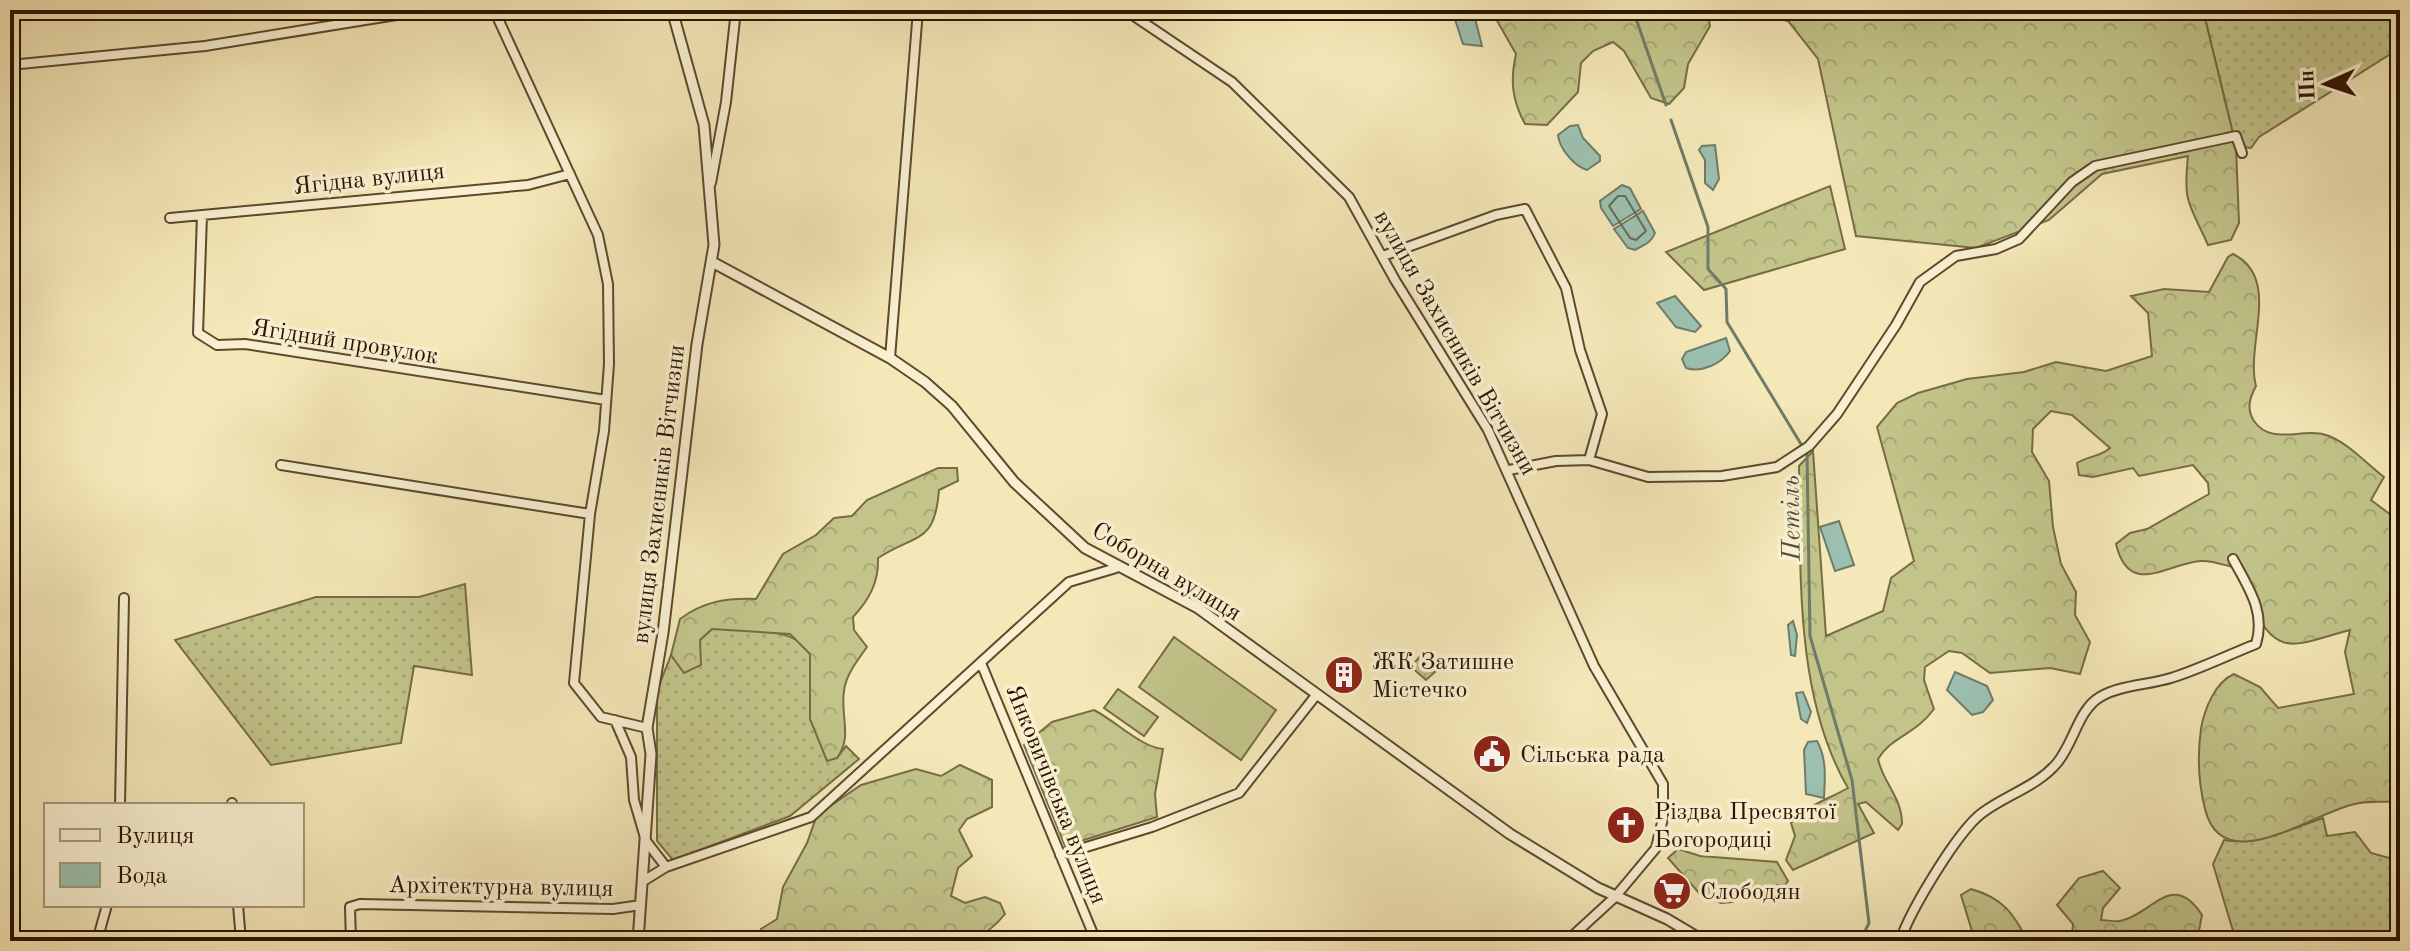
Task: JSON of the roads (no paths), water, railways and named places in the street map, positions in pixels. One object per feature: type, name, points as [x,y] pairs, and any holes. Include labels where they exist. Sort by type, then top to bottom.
[{"type":"street","points":[[10,65],[205,46],[427,10]]},
{"type":"street","points":[[494,10],[604,250],[608,284],[606,400],[572,668],[574,683],[601,717],[647,728]]},
{"type":"street","name":"вулиця Захисників Вітчизни","points":[[638,941],[645,880],[651,754],[647,728],[663,633],[697,344],[714,263],[711,184],[704,125],[672,10]]},
{"type":"street","points":[[711,184],[726,102],[736,10]]},
{"type":"street","points":[[890,358],[918,10]]},
{"type":"street","name":"вулиця Захисників Вітчизни","points":[[1125,10],[1232,82],[1349,197],[1460,381],[1509,470],[1594,666],[1663,784],[1663,818],[1656,848],[1615,897],[1567,941]]},
{"type":"street","points":[[1509,470],[1556,461],[1589,460],[1648,477],[1722,476],[1777,467],[1809,446],[1837,414],[1920,282],[1956,256],[1996,249],[2019,239],[2072,182],[2095,166],[2236,136],[2242,153]]},
{"type":"street","name":"Ягідна вулиця","points":[[170,218],[528,185],[570,174]]},
{"type":"street","points":[[1383,256],[1496,215],[1525,209],[1566,288],[1580,350],[1602,414],[1589,460]]},
{"type":"street","name":"Ягідний провулок","points":[[202,215],[198,333],[217,345],[245,344],[606,400]]},
{"type":"street","name":"Соборна вулиця","points":[[714,263],[890,358],[925,382],[952,406],[1014,482],[1085,548],[1116,568],[1198,608],[1510,834],[1615,897],[1667,919],[1704,941]]},
{"type":"street","points":[[281,465],[590,514]]},
{"type":"street","points":[[1900,941],[1914,909],[1961,834],[1980,815],[2015,790],[2041,779],[2059,762],[2089,704],[2103,695],[2171,678],[2256,644],[2262,626],[2255,599],[2233,559]]},
{"type":"street","points":[[645,880],[666,867],[811,817],[1069,582],[1116,568]]},
{"type":"street","points":[[120,803],[124,598]]},
{"type":"street","name":"Янковичівська вулиця","points":[[981,663],[1096,941]]},
{"type":"street","points":[[1060,855],[1152,827],[1239,793],[1317,694]]},
{"type":"street","points":[[615,720],[631,757],[634,800],[646,841],[666,867]]},
{"type":"street","name":"Архітектурна вулиця","points":[[351,941],[350,907],[360,904],[613,909],[641,905]]},
{"type":"street","points":[[97,941],[106,907]]},
{"type":"street","points":[[238,907],[241,941]]},
{"type":"water","points":[[1452,10],[1473,10],[1482,46],[1463,44]]},
{"type":"water","points":[[1578,125],[1583,138],[1600,156],[1600,161],[1587,170],[1572,161],[1558,135],[1570,126]]},
{"type":"water","points":[[1715,145],[1719,179],[1713,190],[1705,183],[1705,160],[1699,150],[1702,146]]},
{"type":"water","points":[[1622,185],[1630,188],[1641,209],[1613,226],[1600,201]]},
{"type":"water","points":[[1643,211],[1655,233],[1635,250],[1628,248],[1614,229]]},
{"type":"water","points":[[1675,296],[1701,326],[1695,332],[1676,327],[1657,303]]},
{"type":"water","points":[[1726,338],[1730,351],[1721,360],[1704,368],[1686,368],[1682,359],[1686,352]]},
{"type":"water","points":[[1839,521],[1854,565],[1835,571],[1820,527]]},
{"type":"water","points":[[1793,621],[1797,635],[1795,656],[1791,655],[1788,625]]},
{"type":"water","points":[[1955,672],[1987,686],[1993,700],[1983,712],[1972,715],[1947,690]]},
{"type":"water","points":[[1803,692],[1811,712],[1807,723],[1801,719],[1796,693]]},
{"type":"water","points":[[1817,741],[1824,762],[1824,798],[1806,794],[1804,750],[1808,742]]},
{"type":"waterway","name":"Петіль","points":[[1633,10],[1666,105]]},
{"type":"waterway","name":"Петіль","points":[[1671,120],[1708,227],[1708,269],[1726,289],[1727,322],[1807,454],[1810,636],[1852,780],[1869,923],[1860,941]]},
{"type":"place","name":"ЖК Затишне Містечко","points":[[1344,675]]},
{"type":"place","name":"Cільська рада","points":[[1492,754]]},
{"type":"place","name":"Різдва Пресвятої Богородиці","points":[[1626,825]]},
{"type":"place","name":"Слободян","points":[[1672,891]]}]
